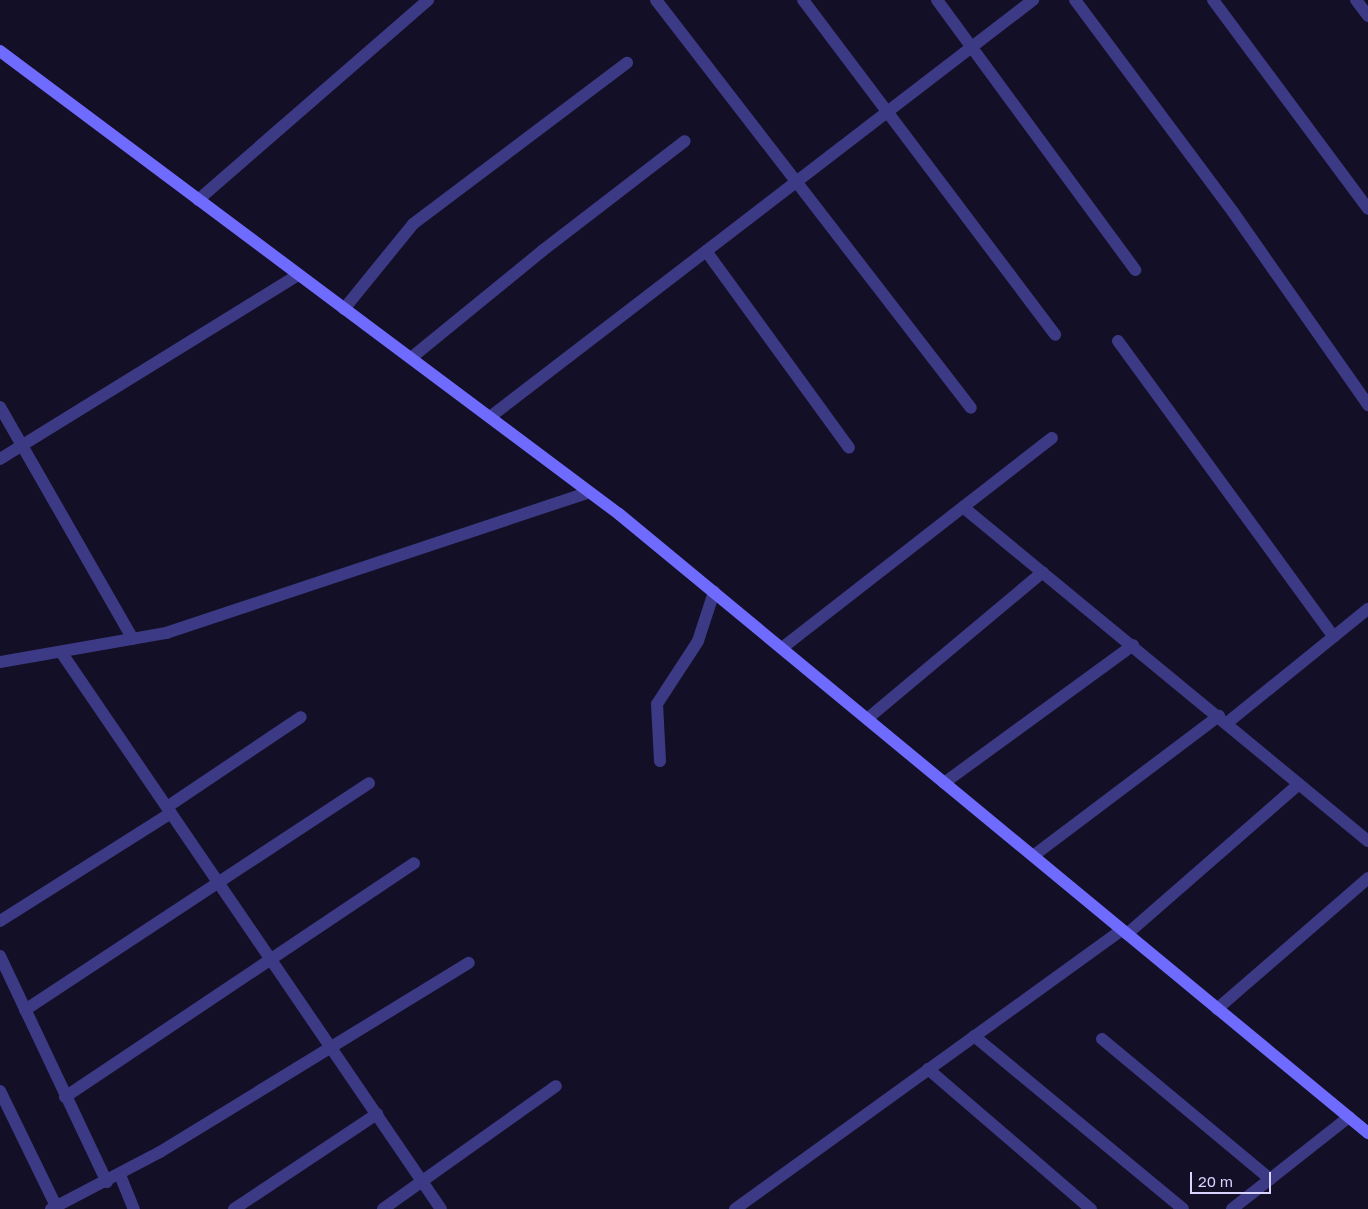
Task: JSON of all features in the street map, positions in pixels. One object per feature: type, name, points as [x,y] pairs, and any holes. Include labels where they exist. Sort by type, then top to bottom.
[{"type":"main road","points":[[0,51],[589,492],[714,592],[1368,1133]]},
{"type":"street","points":[[198,200],[428,0]]},
{"type":"street","points":[[656,0],[971,408]]},
{"type":"street","points":[[804,0],[1055,335]]},
{"type":"street","points":[[937,0],[1135,270]]},
{"type":"street","points":[[490,417],[1033,0]]},
{"type":"street","points":[[1075,0],[1233,212],[1368,405]]},
{"type":"street","points":[[1214,0],[1368,208]]},
{"type":"street","points":[[1356,0],[1368,16]]},
{"type":"street","points":[[344,309],[413,224],[627,63]]},
{"type":"street","points":[[411,358],[542,251],[685,141]]},
{"type":"street","points":[[706,251],[849,448]]},
{"type":"street","points":[[0,459],[298,275]]},
{"type":"street","points":[[1118,341],[1334,637]]},
{"type":"street","points":[[0,407],[23,444],[133,639]]},
{"type":"street","points":[[782,648],[1052,438]]},
{"type":"street","points":[[0,662],[166,633],[589,492]]},
{"type":"street","points":[[963,507],[1368,840]]},
{"type":"street","points":[[867,719],[1042,572]]},
{"type":"street","points":[[660,761],[656,721],[658,704],[698,641],[714,592]]},
{"type":"street","points":[[1033,856],[1223,719],[1334,637],[1368,609]]},
{"type":"street","points":[[944,783],[1133,646]]},
{"type":"street","points":[[61,652],[441,1209]]},
{"type":"street","points":[[0,922],[169,810],[302,717]]},
{"type":"street","points":[[25,1010],[369,783]]},
{"type":"street","points":[[735,1209],[974,1036],[1124,932],[1299,784]]},
{"type":"street","points":[[66,1097],[414,863]]},
{"type":"street","points":[[1217,1008],[1368,878]]},
{"type":"street","points":[[0,956],[107,1182]]},
{"type":"street","points":[[0,1091],[54,1208],[120,1175],[469,963]]},
{"type":"street","points":[[974,1036],[1183,1209]]},
{"type":"street","points":[[1102,1039],[1270,1179]]},
{"type":"street","points":[[928,1069],[1091,1209]]},
{"type":"street","points":[[383,1209],[556,1086]]},
{"type":"street","points":[[234,1209],[376,1114]]},
{"type":"street","points":[[1232,1209],[1349,1117]]},
{"type":"street","points":[[120,1175],[134,1209]]}]
